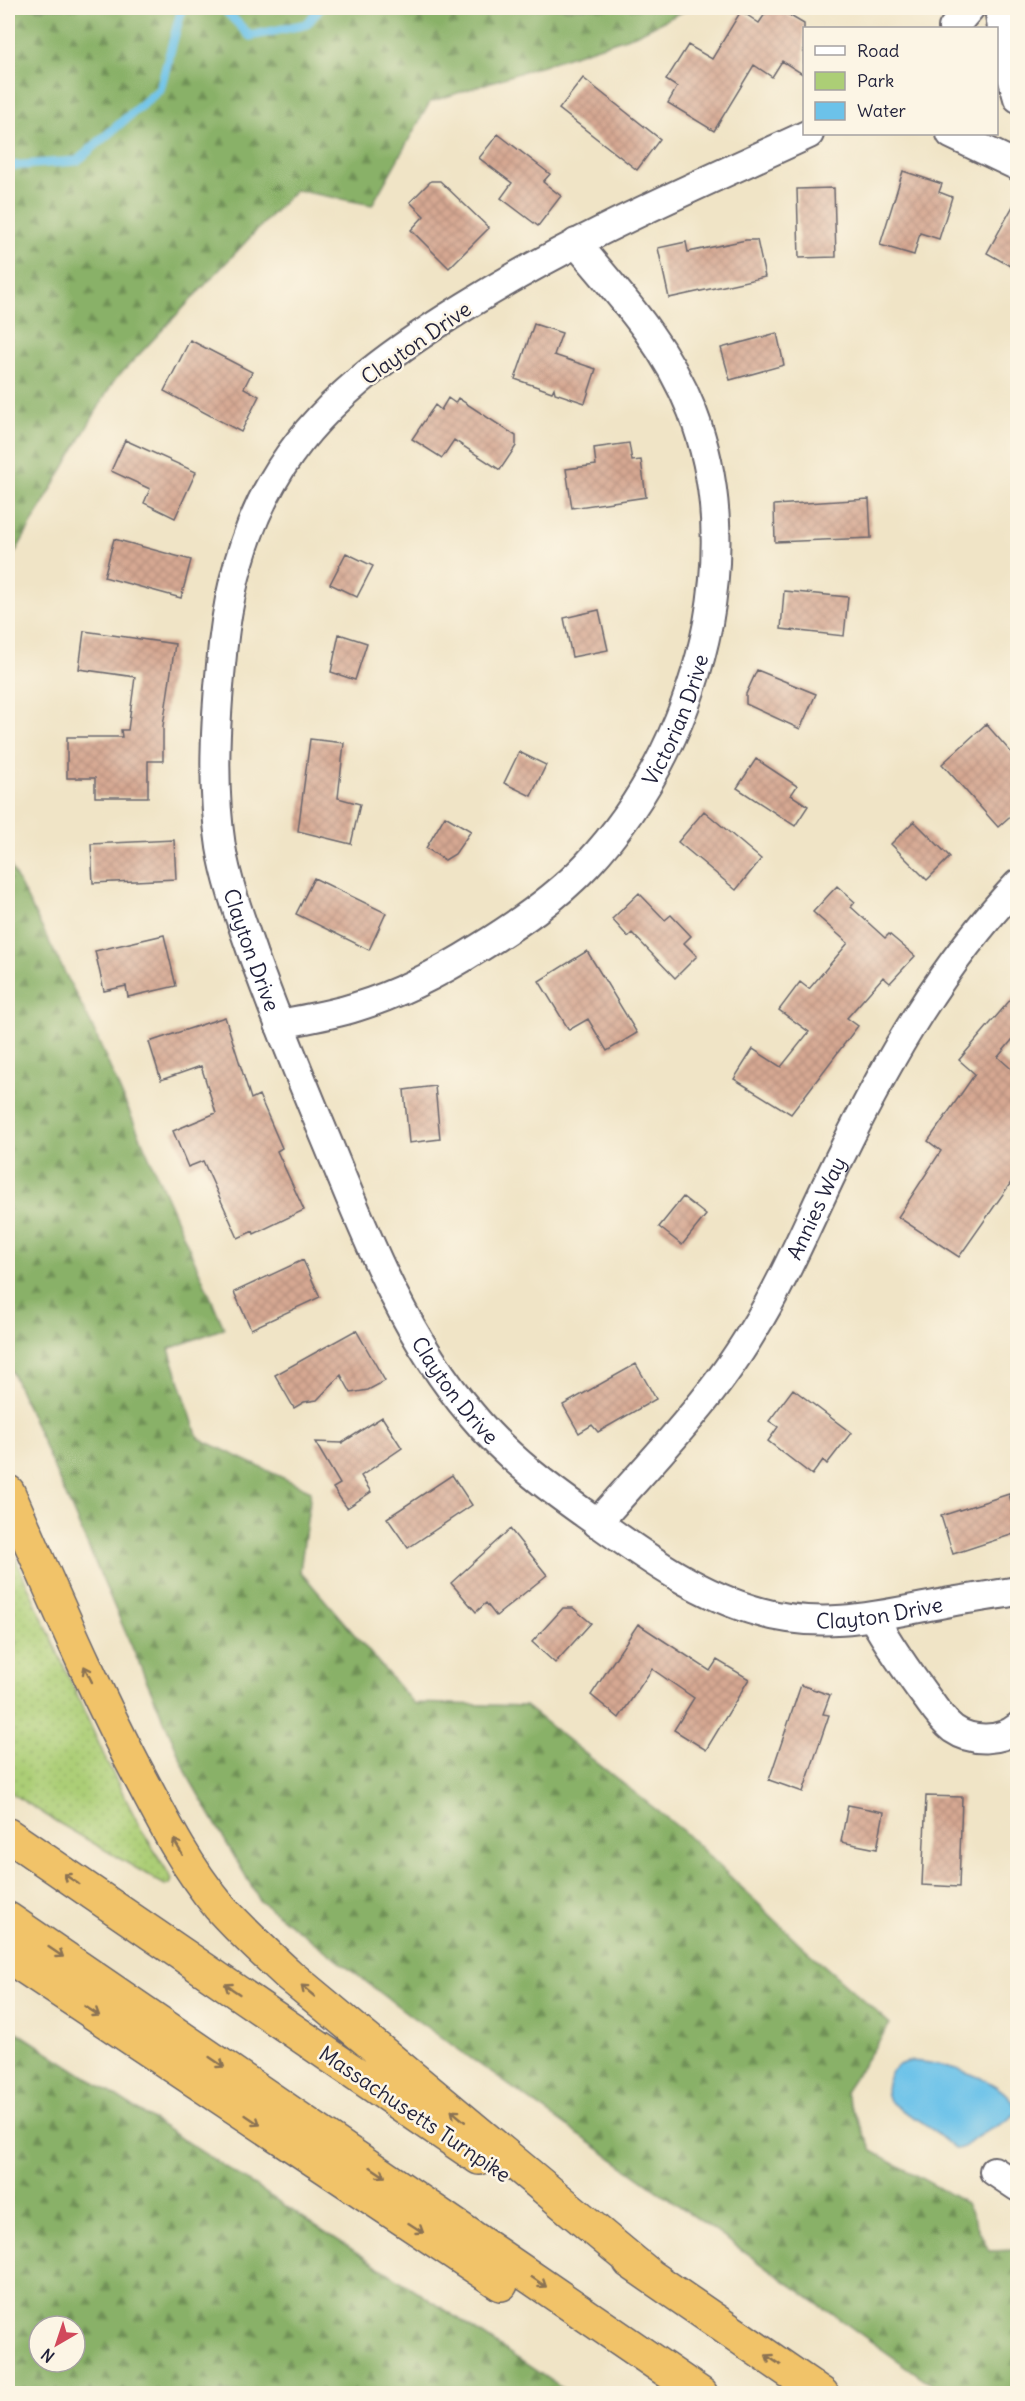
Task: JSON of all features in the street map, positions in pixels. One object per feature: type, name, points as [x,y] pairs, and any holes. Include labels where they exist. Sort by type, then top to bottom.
[{"type":"highway","points":[[8,1492],[85,1670],[125,1750],[183,1856],[217,1904],[289,1975],[648,2274]]},
{"type":"highway","name":"Massachusetts Turnpike","points":[[8,1835],[822,2394]]},
{"type":"highway","points":[[8,1919],[701,2394]]},
{"type":"highway","points":[[8,1956],[668,2394]]},
{"type":"street","points":[[954,27],[970,8]]},
{"type":"street","points":[[999,8],[1005,55],[1017,98]]},
{"type":"street","name":"Clayton Drive","points":[[807,135],[698,183],[576,243],[498,286],[384,360],[333,405],[291,453],[258,508],[246,540],[227,613],[221,654],[215,748],[216,800],[222,852],[232,894],[279,1024],[379,1265],[408,1321],[436,1366],[467,1410],[502,1450],[597,1523],[653,1562],[689,1583],[765,1614],[792,1618],[848,1620],[1017,1591]]},
{"type":"street","points":[[953,135],[1017,166]]},
{"type":"street","name":"Victorian Drive","points":[[279,1024],[355,1008],[393,994],[465,957],[508,930],[549,900],[587,865],[616,830],[642,791],[680,716],[694,680],[704,645],[715,569],[716,531],[708,467],[692,411],[670,364],[642,322],[576,243]]},
{"type":"street","name":"Annies Way","points":[[597,1523],[690,1416],[752,1333],[864,1110],[920,1009],[951,962],[1017,884]]},
{"type":"street","points":[[873,1617],[904,1667],[937,1712],[954,1729],[975,1738],[986,1739],[1004,1735],[1017,1727]]},
{"type":"street","points":[[994,2171],[1017,2187]]},
{"type":"green space","points":[[8,8],[690,8],[635,35],[430,102],[372,205],[295,190],[113,382],[8,565]]},
{"type":"green space","points":[[8,849],[10,865],[90,1022],[224,1328],[169,1349],[198,1438],[311,1491],[300,1571],[413,1703],[525,1706],[683,1831],[800,1944],[890,2024],[845,2092],[872,2151],[966,2203],[989,2251],[1017,2250],[1017,2393],[944,2393],[411,2016],[260,1901],[190,1780],[8,1363]]},
{"type":"green space","points":[[8,1542],[107,1762],[141,1829],[172,1879],[170,1885],[165,1885],[8,1791],[8,1637],[16,1643],[8,1624]]},
{"type":"green space","points":[[8,2026],[450,2313],[569,2393],[8,2393]]},
{"type":"water","points":[[911,2061],[956,2069],[988,2081],[1011,2100],[1017,2112],[965,2146],[955,2149],[922,2122],[897,2107],[888,2097],[886,2087],[891,2073],[897,2066]]},
{"type":"building","points":[[769,8],[777,8],[804,24],[803,74],[782,61],[772,77],[754,65],[714,131],[668,103],[677,87],[666,80],[688,45],[712,59],[741,11],[759,23]]},
{"type":"building","points":[[583,78],[660,139],[637,170],[559,109]]},
{"type":"building","points":[[498,134],[550,174],[543,182],[561,196],[538,226],[501,198],[512,183],[479,158]]},
{"type":"building","points":[[903,171],[942,184],[939,192],[952,197],[939,239],[920,233],[914,255],[880,245]]},
{"type":"building","points":[[431,181],[440,181],[489,228],[449,268],[411,230],[424,216],[410,202]]},
{"type":"building","points":[[834,188],[836,257],[799,258],[797,189]]},
{"type":"building","points":[[1017,199],[1017,270],[987,253]]},
{"type":"building","points":[[746,240],[757,240],[765,277],[669,298],[658,248],[686,242],[688,252]]},
{"type":"building","points":[[534,324],[562,333],[554,355],[596,369],[585,403],[555,393],[554,388],[552,392],[515,379]]},
{"type":"building","points":[[777,333],[784,365],[730,380],[721,348]]},
{"type":"building","points":[[190,340],[252,372],[244,388],[259,396],[241,432],[164,391]]},
{"type":"building","points":[[448,398],[455,403],[458,398],[516,436],[516,446],[500,470],[454,440],[442,458],[412,439],[435,405],[441,410]]},
{"type":"building","points":[[125,440],[196,472],[175,518],[144,503],[150,489],[111,471]]},
{"type":"building","points":[[629,443],[632,461],[641,460],[646,497],[572,508],[566,469],[596,465],[594,448]]},
{"type":"building","points":[[869,499],[871,538],[775,542],[774,505]]},
{"type":"building","points":[[114,539],[191,560],[181,598],[104,577]]},
{"type":"building","points":[[346,553],[373,566],[357,597],[330,584]]},
{"type":"building","points":[[784,591],[848,597],[844,636],[781,629]]},
{"type":"building","points":[[599,610],[608,650],[572,657],[564,618]]},
{"type":"building","points":[[84,631],[175,644],[163,726],[163,761],[148,761],[148,797],[95,797],[95,778],[67,778],[67,737],[122,737],[121,730],[128,730],[135,677],[79,669]]},
{"type":"building","points":[[339,634],[367,643],[355,680],[331,672]]},
{"type":"building","points":[[757,670],[816,694],[800,729],[746,704],[746,694]]},
{"type":"building","points":[[986,724],[1017,759],[1017,810],[998,827],[942,764]]},
{"type":"building","points":[[310,739],[344,743],[338,798],[360,804],[351,844],[298,831]]},
{"type":"building","points":[[519,752],[546,765],[531,796],[504,783]]},
{"type":"building","points":[[756,759],[797,786],[791,795],[808,806],[795,826],[737,788]]},
{"type":"building","points":[[704,811],[761,859],[736,890],[678,842]]},
{"type":"building","points":[[445,816],[471,831],[455,854],[445,860],[426,848]]},
{"type":"building","points":[[914,821],[950,857],[927,880],[891,844]]},
{"type":"building","points":[[174,840],[176,879],[93,883],[91,844]]},
{"type":"building","points":[[314,878],[386,913],[369,950],[296,914]]},
{"type":"building","points":[[837,886],[855,902],[851,907],[885,938],[889,934],[915,956],[890,983],[883,977],[847,1018],[858,1026],[791,1114],[734,1079],[753,1049],[781,1067],[809,1032],[779,1010],[800,982],[809,989],[848,943],[813,912]]},
{"type":"building","points":[[639,893],[665,920],[671,915],[691,936],[684,943],[697,956],[675,978],[632,933],[628,937],[612,919]]},
{"type":"building","points":[[164,935],[176,986],[128,997],[126,986],[104,991],[95,951]]},
{"type":"building","points":[[587,951],[637,1033],[607,1051],[588,1019],[569,1030],[539,981]]},
{"type":"building","points":[[1017,992],[1017,1034],[998,1057],[1017,1074],[1017,1174],[959,1257],[898,1217],[941,1151],[928,1141],[975,1074],[959,1060]]},
{"type":"building","points":[[225,1017],[251,1099],[259,1095],[282,1148],[277,1151],[304,1210],[254,1234],[253,1231],[238,1238],[203,1161],[188,1167],[173,1131],[216,1113],[201,1066],[161,1080],[149,1042]]},
{"type":"building","points":[[435,1086],[440,1139],[409,1143],[404,1090]]},
{"type":"building","points":[[683,1197],[706,1215],[682,1245],[659,1227]]},
{"type":"building","points":[[303,1260],[320,1297],[251,1329],[234,1292]]},
{"type":"building","points":[[356,1330],[385,1381],[368,1390],[351,1393],[341,1375],[317,1400],[304,1402],[294,1408],[275,1375]]},
{"type":"building","points":[[636,1364],[656,1399],[598,1432],[592,1425],[579,1433],[563,1405]]},
{"type":"building","points":[[793,1389],[851,1433],[827,1464],[823,1460],[812,1475],[768,1441],[778,1427],[769,1421]]},
{"type":"building","points":[[382,1417],[402,1448],[361,1476],[371,1492],[347,1508],[333,1488],[340,1484],[315,1442],[342,1443]]},
{"type":"building","points":[[452,1475],[472,1505],[408,1548],[387,1518]]},
{"type":"building","points":[[1009,1494],[1017,1522],[1017,1533],[953,1554],[941,1516]]},
{"type":"building","points":[[510,1529],[547,1575],[496,1616],[486,1603],[476,1612],[451,1583]]},
{"type":"building","points":[[563,1608],[573,1608],[591,1623],[555,1663],[532,1642]]},
{"type":"building","points":[[638,1624],[710,1671],[717,1660],[749,1679],[706,1750],[674,1730],[694,1698],[652,1669],[619,1718],[591,1695]]},
{"type":"building","points":[[801,1685],[830,1695],[823,1714],[829,1715],[803,1792],[769,1780]]},
{"type":"building","points":[[926,1796],[962,1797],[959,1887],[922,1885]]},
{"type":"building","points":[[848,1805],[884,1812],[877,1849],[841,1842]]},
{"type":"waterway","points":[[8,166],[77,161],[160,89],[182,8]]},
{"type":"waterway","points":[[223,8],[250,36],[307,24],[320,8]]}]
